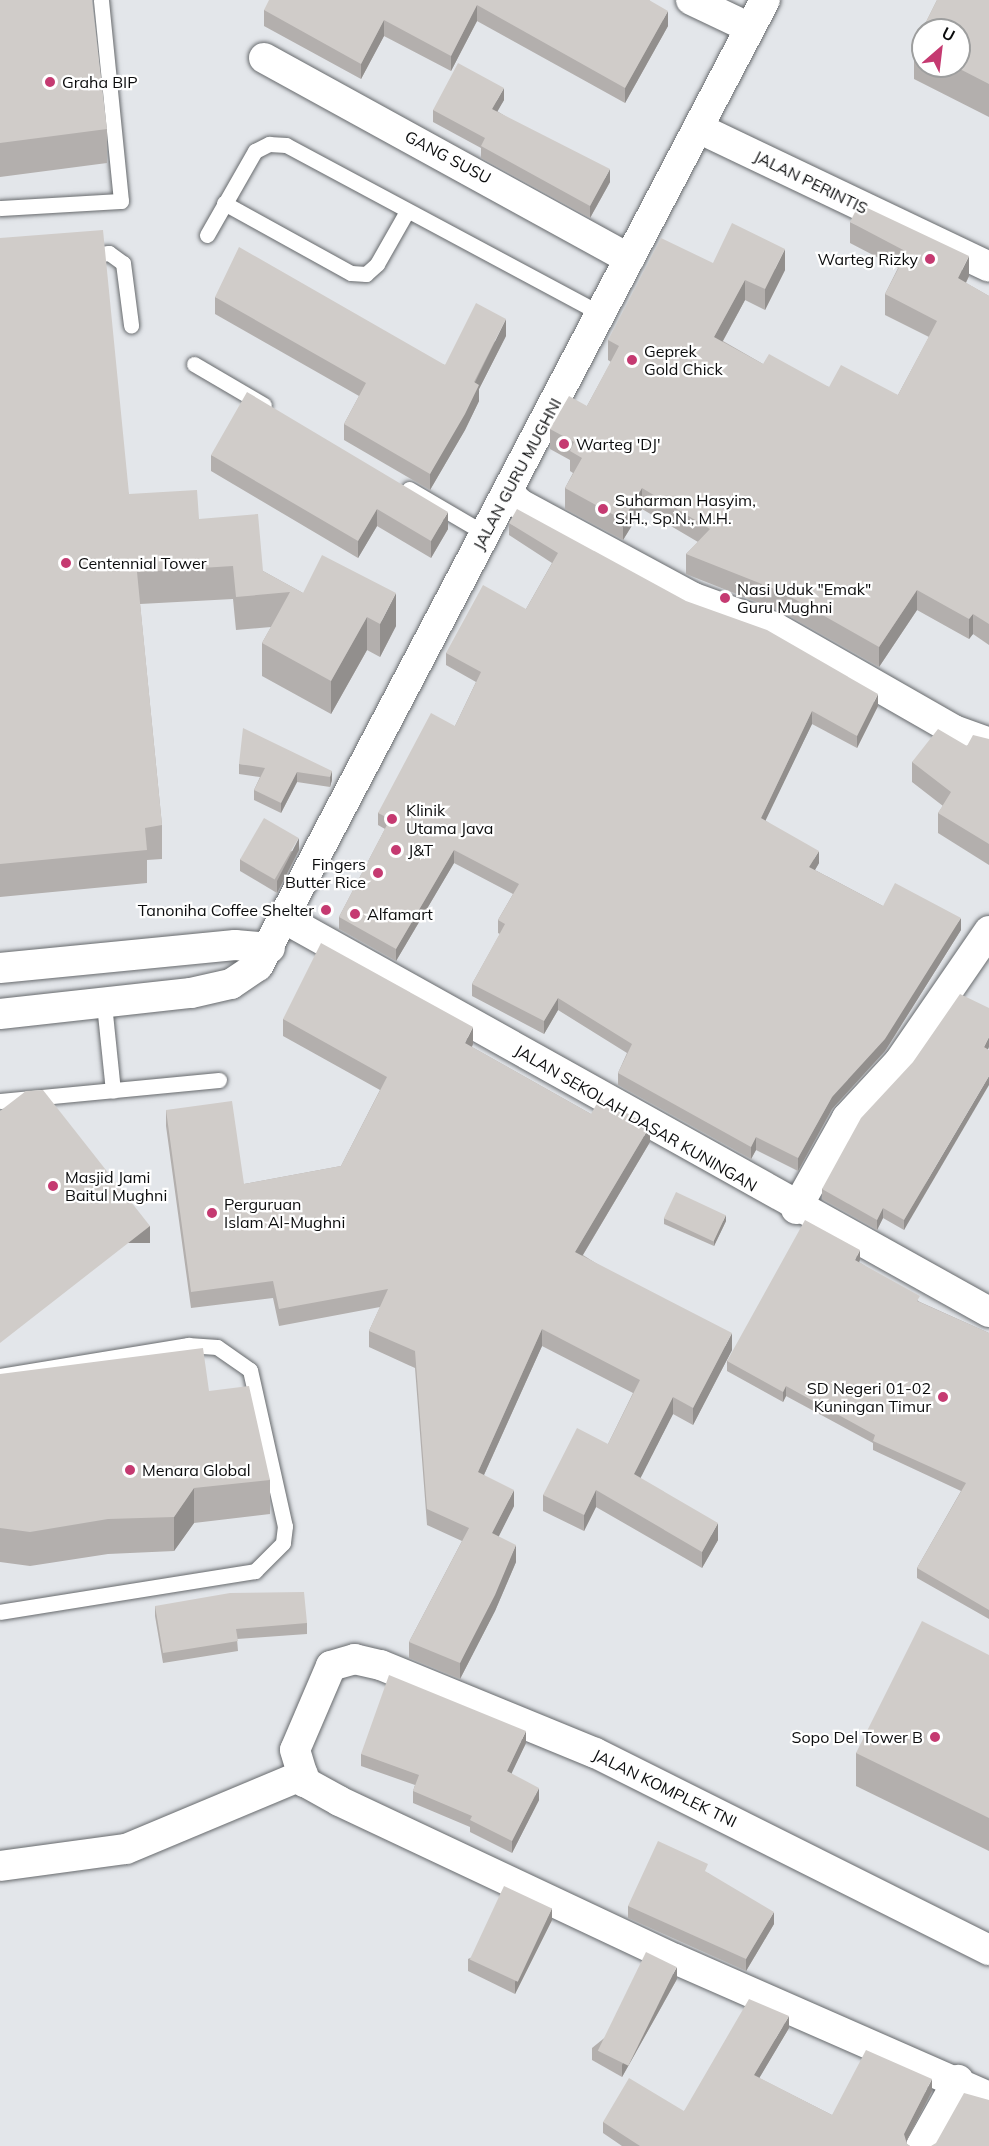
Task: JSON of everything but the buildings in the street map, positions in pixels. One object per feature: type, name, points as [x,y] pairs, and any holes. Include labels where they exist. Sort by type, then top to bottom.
[{"type":"street","points":[[690,0],[750,28]]},
{"type":"street","name":"JALAN GURU MUGHNI","points":[[0,1014],[105,1004],[231,984],[258,966],[270,948],[765,0]]},
{"type":"street","name":"GANG SUSU","points":[[264,58],[629,259]]},
{"type":"street","name":"JALAN PERINTIS","points":[[698,128],[989,267]]},
{"type":"street","points":[[508,492],[520,504],[694,598],[774,627],[954,730],[989,743]]},
{"type":"street","name":"JALAN SEKOLAH DASAR KUNINGAN","points":[[285,919],[796,1209],[989,1312]]},
{"type":"street","points":[[796,1209],[847,1118],[898,1062],[989,931]]},
{"type":"street","points":[[0,968],[236,945],[270,948]]},
{"type":"street","name":"JALAN KOMPLEK TNI","points":[[303,1775],[295,1750],[331,1666],[355,1659],[380,1665],[595,1753],[989,1950]]},
{"type":"street","points":[[0,1866],[126,1849],[303,1775],[305,1782],[339,1801],[552,1902],[958,2080],[989,2097]]},
{"type":"street","points":[[921,2146],[958,2080]]},
{"type":"lane","points":[[0,208],[121,201],[101,0]]},
{"type":"lane","points":[[207,235],[255,152],[269,144],[286,145],[406,213],[601,314]]},
{"type":"lane","points":[[224,203],[351,273],[366,274],[377,264],[406,213]]},
{"type":"lane","points":[[66,257],[110,253],[123,263],[131,326]]},
{"type":"lane","points":[[194,364],[274,411]]},
{"type":"lane","points":[[396,482],[486,534]]},
{"type":"lane","points":[[105,1004],[113,1091]]},
{"type":"lane","points":[[0,1101],[219,1080]]},
{"type":"lane","points":[[0,1376],[188,1345],[217,1347],[250,1370],[285,1526],[282,1543],[255,1571],[0,1612]]},
{"type":"place","name":"Graha BIP","points":[[50,82]]},
{"type":"place","name":"Warteg Rizky","points":[[930,259]]},
{"type":"place","name":"Geprek Gold Chick","points":[[632,360]]},
{"type":"place","name":"Warteg 'DJ'","points":[[564,444]]},
{"type":"place","name":"Suharman Hasyim, S.H., Sp.N., M.H.","points":[[603,509]]},
{"type":"place","name":"Centennial Tower","points":[[66,563]]},
{"type":"place","name":"Nasi Uduk \"Emak\" Guru Mughni","points":[[725,598]]},
{"type":"place","name":"Klinik Utama Java","points":[[392,819]]},
{"type":"place","name":"J&T","points":[[396,850]]},
{"type":"place","name":"Fingers Butter Rice","points":[[378,873]]},
{"type":"place","name":"Tanoniha Coffee Shelter","points":[[326,910]]},
{"type":"place","name":"Alfamart","points":[[355,914]]},
{"type":"place","name":"Masjid Jami Baitul Mughni","points":[[53,1186]]},
{"type":"place","name":"Perguruan Islam Al-Mughni","points":[[212,1213]]},
{"type":"place","name":"SD Negeri 01-02 Kuningan Timur","points":[[943,1397]]},
{"type":"place","name":"Menara Global","points":[[130,1470]]},
{"type":"place","name":"Sopo Del Tower B","points":[[935,1737]]}]
